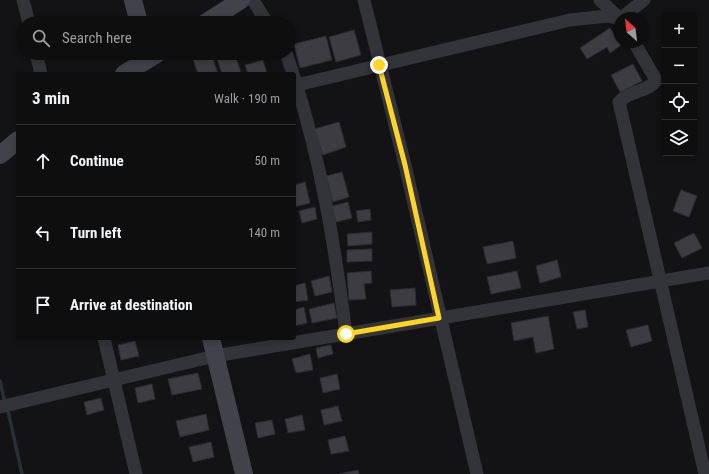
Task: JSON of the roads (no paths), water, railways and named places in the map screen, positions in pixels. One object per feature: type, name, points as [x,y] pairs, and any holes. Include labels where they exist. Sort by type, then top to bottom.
[{"type":"street","points":[[23,0],[27,16]]},
{"type":"street","points":[[133,0],[137,16]]},
{"type":"street","points":[[216,16],[241,0]]},
{"type":"street","points":[[253,0],[263,16]]},
{"type":"street","points":[[364,0],[405,165],[476,474]]},
{"type":"street","points":[[600,0],[613,12]]},
{"type":"street","points":[[628,12],[644,0]]},
{"type":"street","points":[[296,79],[379,65],[570,20],[613,17]]},
{"type":"street","points":[[637,48],[656,80],[653,85],[624,96],[619,102],[705,474]]},
{"type":"street","points":[[38,60],[41,72]]},
{"type":"street","points":[[128,72],[150,60]]},
{"type":"street","points":[[288,60],[293,72]]},
{"type":"street","points":[[296,83],[332,232],[346,334]]},
{"type":"street","points":[[0,155],[16,142]]},
{"type":"street","points":[[0,407],[215,356],[709,273]]},
{"type":"street","points":[[104,340],[136,474]]},
{"type":"street","points":[[211,340],[244,474]]},
{"type":"waterway","points":[[0,381],[4,399]]},
{"type":"waterway","points":[[8,411],[22,474]]}]
